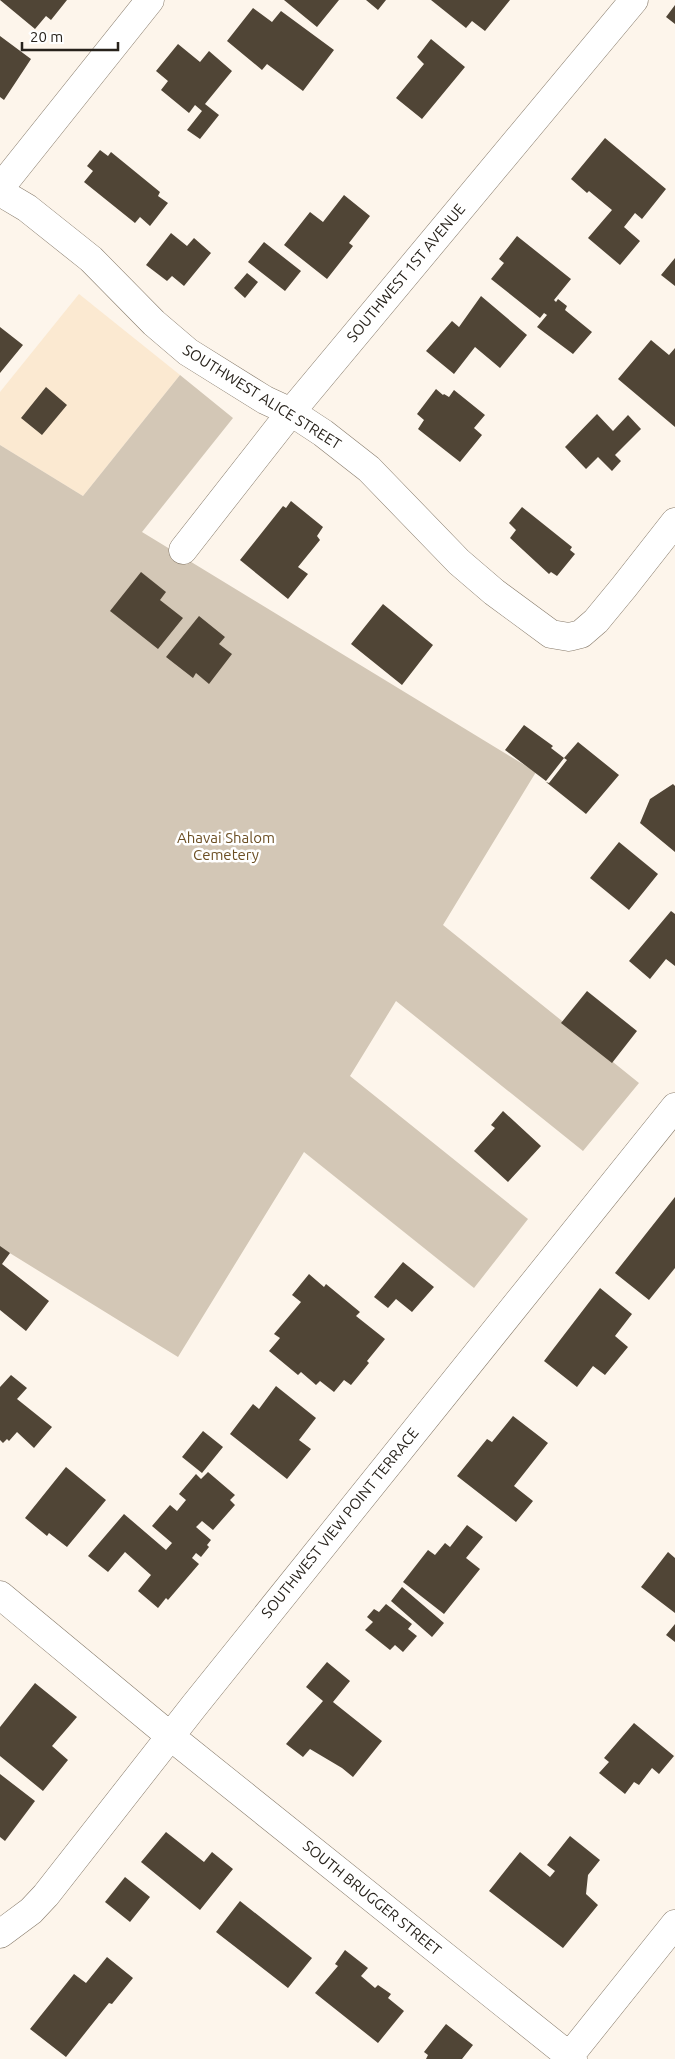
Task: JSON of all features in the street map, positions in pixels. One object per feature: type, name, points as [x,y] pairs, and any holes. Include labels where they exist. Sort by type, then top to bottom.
[{"type":"street","points":[[0,188],[150,0]]},
{"type":"street","name":"SOUTHWEST 1ST AVENUE","points":[[183,550],[290,412],[634,0]]},
{"type":"street","name":"SOUTHWEST ALICE STREET","points":[[0,192],[27,208],[91,259],[154,323],[188,352],[265,400],[290,412],[323,433],[369,469],[459,562],[494,592],[551,634],[569,637],[581,634],[596,620],[675,522]]},
{"type":"street","name":"SOUTHWEST VIEW POINT TERRACE","points":[[0,1934],[31,1911],[46,1895],[170,1736],[675,1106]]},
{"type":"street","name":"SOUTH BRUGGER STREET","points":[[0,1595],[170,1736],[570,2058]]},
{"type":"street","points":[[570,2058],[675,1924]]},
{"type":"shaded area","points":[[79,294],[180,375],[83,496],[0,445],[0,392]]},
{"type":"green space","name":"Ahavai Shalom Cemetery","points":[[180,375],[233,418],[142,532],[536,772],[443,925],[639,1083],[583,1151],[396,1001],[350,1076],[528,1219],[474,1288],[304,1152],[178,1357],[0,1247],[0,445],[83,496]]},
{"type":"building","points":[[0,0],[67,0],[51,20],[46,16],[35,29]]},
{"type":"building","points":[[284,0],[339,0],[317,27]]},
{"type":"building","points":[[366,0],[386,0],[378,10]]},
{"type":"building","points":[[431,0],[510,0],[485,31],[472,21],[466,28]]},
{"type":"building","points":[[675,5],[675,24],[666,17]]},
{"type":"building","points":[[253,8],[272,22],[281,11],[334,50],[303,91],[267,64],[262,70],[227,41]]},
{"type":"building","points":[[0,36],[31,59],[4,100],[0,97]]},
{"type":"building","points":[[431,39],[465,67],[422,119],[396,98],[424,64],[417,57]]},
{"type":"building","points":[[178,44],[200,62],[209,51],[232,71],[205,104],[219,115],[200,139],[187,130],[202,111],[195,105],[189,113],[161,90],[168,81],[156,71]]},
{"type":"building","points":[[605,138],[666,189],[642,219],[635,213],[624,227],[640,241],[620,265],[588,238],[612,210],[589,191],[587,193],[571,179]]},
{"type":"building","points":[[100,150],[108,156],[111,152],[160,192],[158,196],[168,203],[150,226],[140,217],[135,223],[84,182],[93,171],[87,166]]},
{"type":"building","points":[[344,195],[370,216],[349,243],[353,246],[327,279],[284,245],[310,212],[323,222]]},
{"type":"building","points":[[171,233],[187,246],[194,238],[211,253],[184,286],[172,276],[167,281],[146,265]]},
{"type":"building","points":[[517,236],[571,279],[554,300],[556,302],[558,299],[567,306],[565,310],[592,332],[573,354],[537,327],[547,315],[544,313],[540,318],[491,279],[504,263],[499,259]]},
{"type":"building","points":[[264,242],[301,271],[285,291],[248,262]]},
{"type":"building","points":[[675,258],[675,286],[661,275]]},
{"type":"building","points":[[247,273],[258,282],[245,298],[234,288]]},
{"type":"building","points":[[481,296],[527,335],[500,368],[475,347],[454,374],[426,351],[452,321],[459,327]]},
{"type":"building","points":[[0,327],[23,345],[0,373]]},
{"type":"building","points":[[651,340],[669,355],[675,348],[675,427],[618,379]]},
{"type":"building","points":[[46,387],[67,405],[42,435],[21,418]]},
{"type":"building","points":[[436,389],[449,397],[454,390],[485,415],[474,428],[482,435],[460,462],[418,429],[424,420],[417,414]]},
{"type":"building","points":[[597,414],[613,431],[628,415],[641,429],[615,455],[621,461],[612,471],[598,457],[586,469],[565,447]]},
{"type":"building","points":[[291,501],[323,527],[317,536],[320,540],[298,567],[308,574],[288,599],[240,560],[283,506],[286,508]]},
{"type":"building","points":[[522,507],[572,547],[570,550],[575,554],[557,576],[551,572],[549,574],[510,538],[516,530],[509,523]]},
{"type":"building","points":[[141,572],[166,592],[160,600],[183,618],[158,649],[110,611]]},
{"type":"building","points":[[383,604],[433,645],[402,685],[351,644]]},
{"type":"building","points":[[199,616],[225,637],[219,644],[232,654],[209,684],[196,673],[193,678],[166,657]]},
{"type":"building","points":[[524,725],[553,746],[551,748],[564,758],[546,781],[505,750]]},
{"type":"building","points":[[578,742],[619,775],[586,814],[546,782],[549,783],[567,760],[564,758]]},
{"type":"building","points":[[673,784],[675,786],[675,852],[640,823],[650,799]]},
{"type":"building","points":[[619,842],[658,874],[629,910],[590,878]]},
{"type":"building","points":[[671,911],[675,914],[675,966],[666,959],[650,979],[629,961]]},
{"type":"building","points":[[587,991],[637,1031],[612,1063],[561,1023]]},
{"type":"building","points":[[503,1111],[541,1146],[508,1182],[474,1151],[495,1128],[491,1125]]},
{"type":"building","points":[[675,1197],[675,1268],[649,1300],[615,1273]]},
{"type":"building","points":[[0,1246],[10,1253],[2,1264],[49,1301],[26,1331],[0,1310]]},
{"type":"building","points":[[403,1262],[434,1287],[412,1312],[396,1299],[388,1308],[374,1297]]},
{"type":"building","points":[[309,1274],[324,1287],[326,1284],[360,1312],[356,1316],[385,1339],[351,1385],[344,1380],[334,1392],[320,1381],[316,1385],[301,1372],[298,1375],[269,1351],[280,1338],[274,1334],[301,1302],[292,1295]]},
{"type":"building","points":[[600,1288],[632,1314],[615,1336],[628,1347],[605,1375],[593,1366],[577,1387],[544,1361]]},
{"type":"building","points":[[11,1375],[27,1388],[17,1399],[52,1427],[34,1448],[17,1432],[9,1441],[7,1439],[3,1443],[0,1440],[0,1387]]},
{"type":"building","points":[[276,1386],[316,1418],[299,1440],[311,1449],[287,1479],[230,1434],[253,1404],[259,1409]]},
{"type":"building","points":[[513,1416],[548,1443],[514,1486],[533,1501],[516,1522],[457,1476],[487,1439],[492,1442]]},
{"type":"building","points":[[203,1431],[223,1447],[202,1473],[182,1457]]},
{"type":"building","points":[[66,1467],[106,1500],[67,1547],[49,1533],[47,1536],[25,1518]]},
{"type":"building","points":[[208,1472],[235,1495],[230,1500],[235,1505],[213,1530],[202,1521],[196,1527],[211,1540],[207,1545],[209,1547],[201,1557],[196,1553],[192,1558],[199,1564],[168,1600],[166,1598],[158,1608],[138,1591],[151,1575],[125,1552],[108,1572],[88,1556],[124,1514],[166,1550],[172,1543],[152,1526],[170,1505],[177,1511],[186,1500],[179,1494],[196,1474],[201,1479]]},
{"type":"building","points":[[467,1525],[483,1537],[466,1558],[480,1569],[444,1614],[403,1582],[428,1550],[435,1555],[445,1543],[450,1547]]},
{"type":"building","points":[[668,1552],[675,1558],[675,1613],[641,1587]]},
{"type":"building","points":[[402,1587],[444,1623],[432,1637],[391,1601]]},
{"type":"building","points":[[386,1604],[412,1624],[408,1629],[417,1636],[403,1652],[395,1645],[390,1650],[365,1630],[373,1622],[367,1617],[374,1609],[379,1612]]},
{"type":"building","points":[[675,1624],[675,1642],[666,1635]]},
{"type":"building","points":[[327,1662],[350,1681],[333,1702],[382,1741],[353,1777],[342,1768],[310,1749],[303,1757],[286,1744],[323,1701],[306,1687]]},
{"type":"building","points":[[35,1683],[77,1717],[52,1746],[68,1760],[43,1791],[0,1756],[0,1727]]},
{"type":"building","points":[[634,1723],[674,1756],[659,1774],[652,1768],[639,1785],[634,1782],[625,1794],[599,1773],[609,1762],[604,1758]]},
{"type":"building","points":[[0,1774],[35,1801],[5,1841],[0,1837]]},
{"type":"building","points":[[166,1832],[204,1862],[212,1852],[233,1869],[200,1910],[141,1862]]},
{"type":"building","points":[[570,1836],[600,1860],[588,1875],[586,1894],[598,1905],[563,1948],[489,1891],[520,1852],[550,1877],[555,1871],[547,1865]]},
{"type":"building","points":[[125,1877],[150,1897],[130,1922],[105,1902]]},
{"type":"building","points":[[240,1901],[312,1958],[288,1988],[216,1932]]},
{"type":"building","points":[[345,1950],[368,1968],[361,1976],[375,1988],[378,1985],[391,1994],[388,1998],[404,2011],[378,2043],[315,1993],[338,1966],[335,1964]]},
{"type":"building","points":[[107,1957],[133,1978],[112,2004],[109,2003],[66,2057],[30,2029],[74,1974],[86,1983]]},
{"type":"building","points":[[446,2024],[473,2045],[462,2059],[426,2059],[428,2055],[424,2052]]}]
